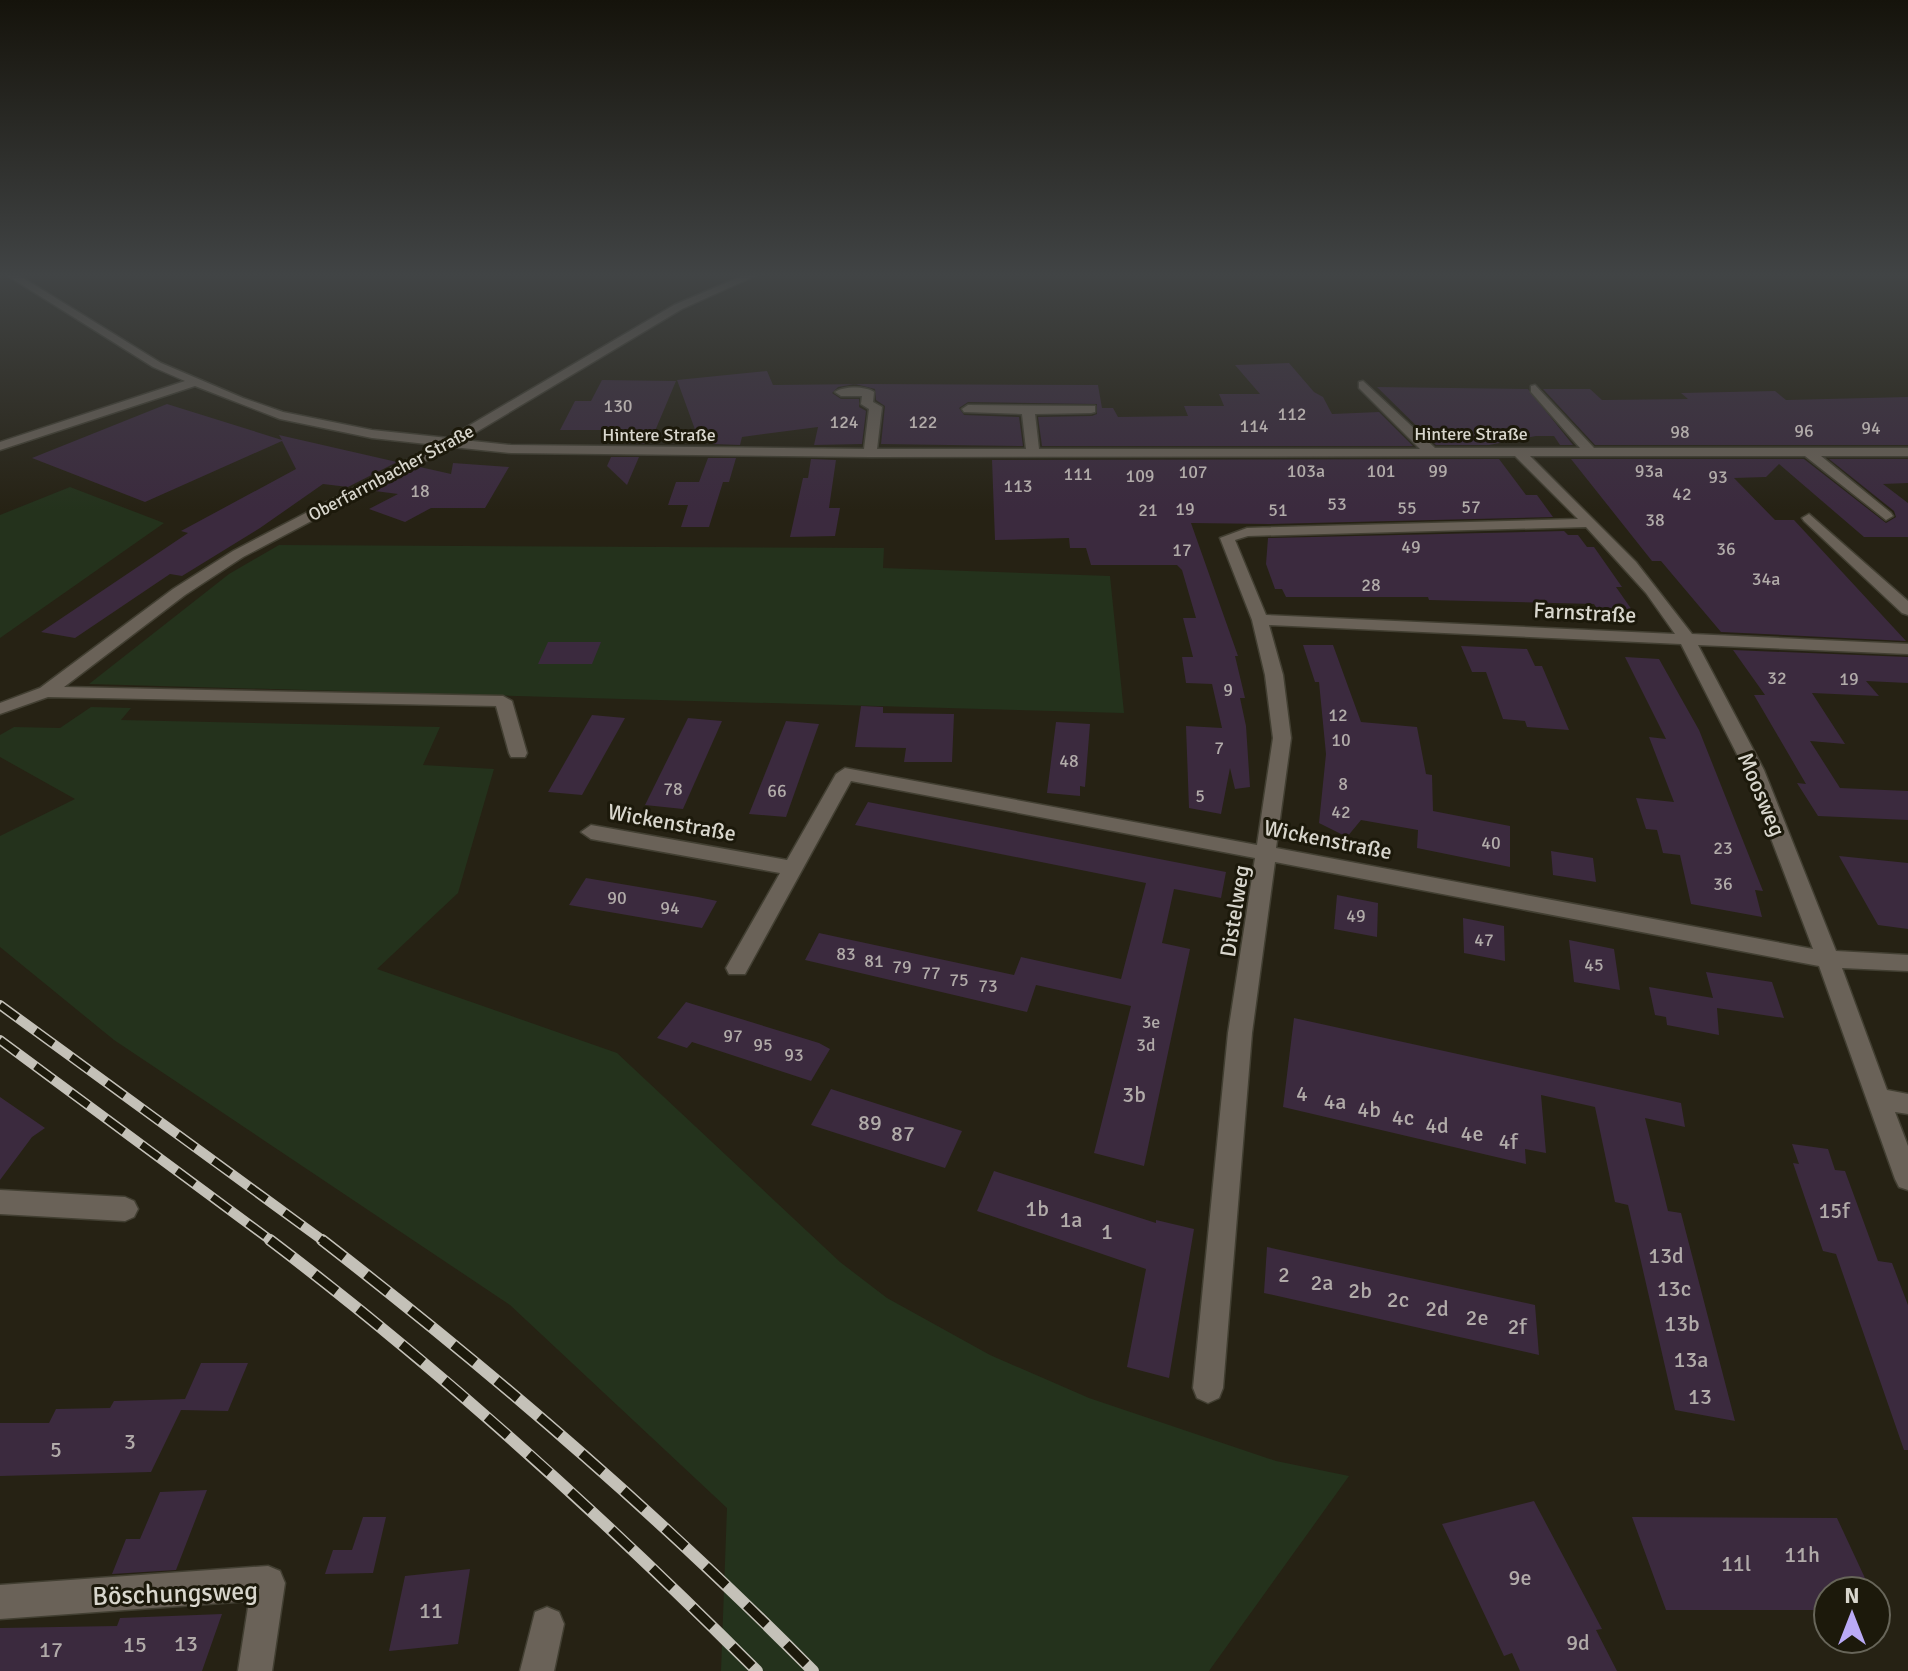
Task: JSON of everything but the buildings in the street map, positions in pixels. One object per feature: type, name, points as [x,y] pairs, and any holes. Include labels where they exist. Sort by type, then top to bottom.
[{"type":"street","name":"Hintere Straße","points":[[140,354],[192,383],[280,415],[326,426],[449,443],[568,452],[1908,452]]},
{"type":"street","name":"Oberfarrnbacher Straße","points":[[3,710],[46,692],[179,592],[238,554],[449,443],[599,354]]},
{"type":"street","points":[[0,446],[192,383]]},
{"type":"street","points":[[1363,385],[1431,452]]},
{"type":"street","points":[[1535,389],[1590,452]]},
{"type":"street","points":[[841,392],[868,392],[867,404],[876,407],[870,453]]},
{"type":"street","points":[[968,409],[1091,409]]},
{"type":"street","points":[[1028,410],[1033,453]]},
{"type":"street","name":"Moosweg","points":[[1518,452],[1623,558],[1686,639],[1743,749],[1777,827],[1908,1179]]},
{"type":"street","points":[[1809,453],[1886,516]]},
{"type":"street","points":[[1809,518],[1908,610]]},
{"type":"street","name":"Distelweg","points":[[1208,1388],[1240,1033],[1282,738],[1274,675],[1260,620],[1227,538],[1247,532],[1384,532],[1444,525],[1588,523]]},
{"type":"street","name":"Farnstraße","points":[[1260,620],[1908,649]]},
{"type":"street","name":"Oberfarrnbacher Straße","points":[[46,692],[503,701],[518,753]]},
{"type":"street","name":"Wickenstraße","points":[[737,968],[845,774],[1825,959],[1908,963]]},
{"type":"street","name":"Wickenstraße","points":[[591,832],[792,868]]},
{"type":"street","points":[[1876,1098],[1908,1104]]},
{"type":"street","points":[[0,1202],[125,1209]]},
{"type":"street","name":"Böschungsweg","points":[[0,1602],[268,1583],[255,1671]]},
{"type":"street","points":[[537,1671],[547,1624]]},
{"type":"green space","points":[[70,487],[164,523],[0,638],[0,515]]},
{"type":"green space","points":[[279,545],[884,548],[883,568],[1110,576],[1124,713],[89,684],[229,574]]},
{"type":"green space","points":[[91,707],[131,708],[121,720],[440,727],[423,765],[494,769],[458,893],[377,969],[617,1053],[840,1262],[887,1298],[990,1355],[1089,1398],[1276,1461],[1349,1476],[1209,1671],[721,1671],[727,1508],[510,1305],[114,1040],[0,947],[0,836],[75,799],[0,757],[0,735],[14,727],[60,728]]},
{"type":"railway","points":[[0,1005],[325,1242]]},
{"type":"railway","points":[[0,1040],[273,1242]]},
{"type":"railway","points":[[270,1240],[398,1341],[521,1447],[757,1671]]},
{"type":"railway","points":[[322,1240],[575,1447],[696,1557],[813,1671]]}]
